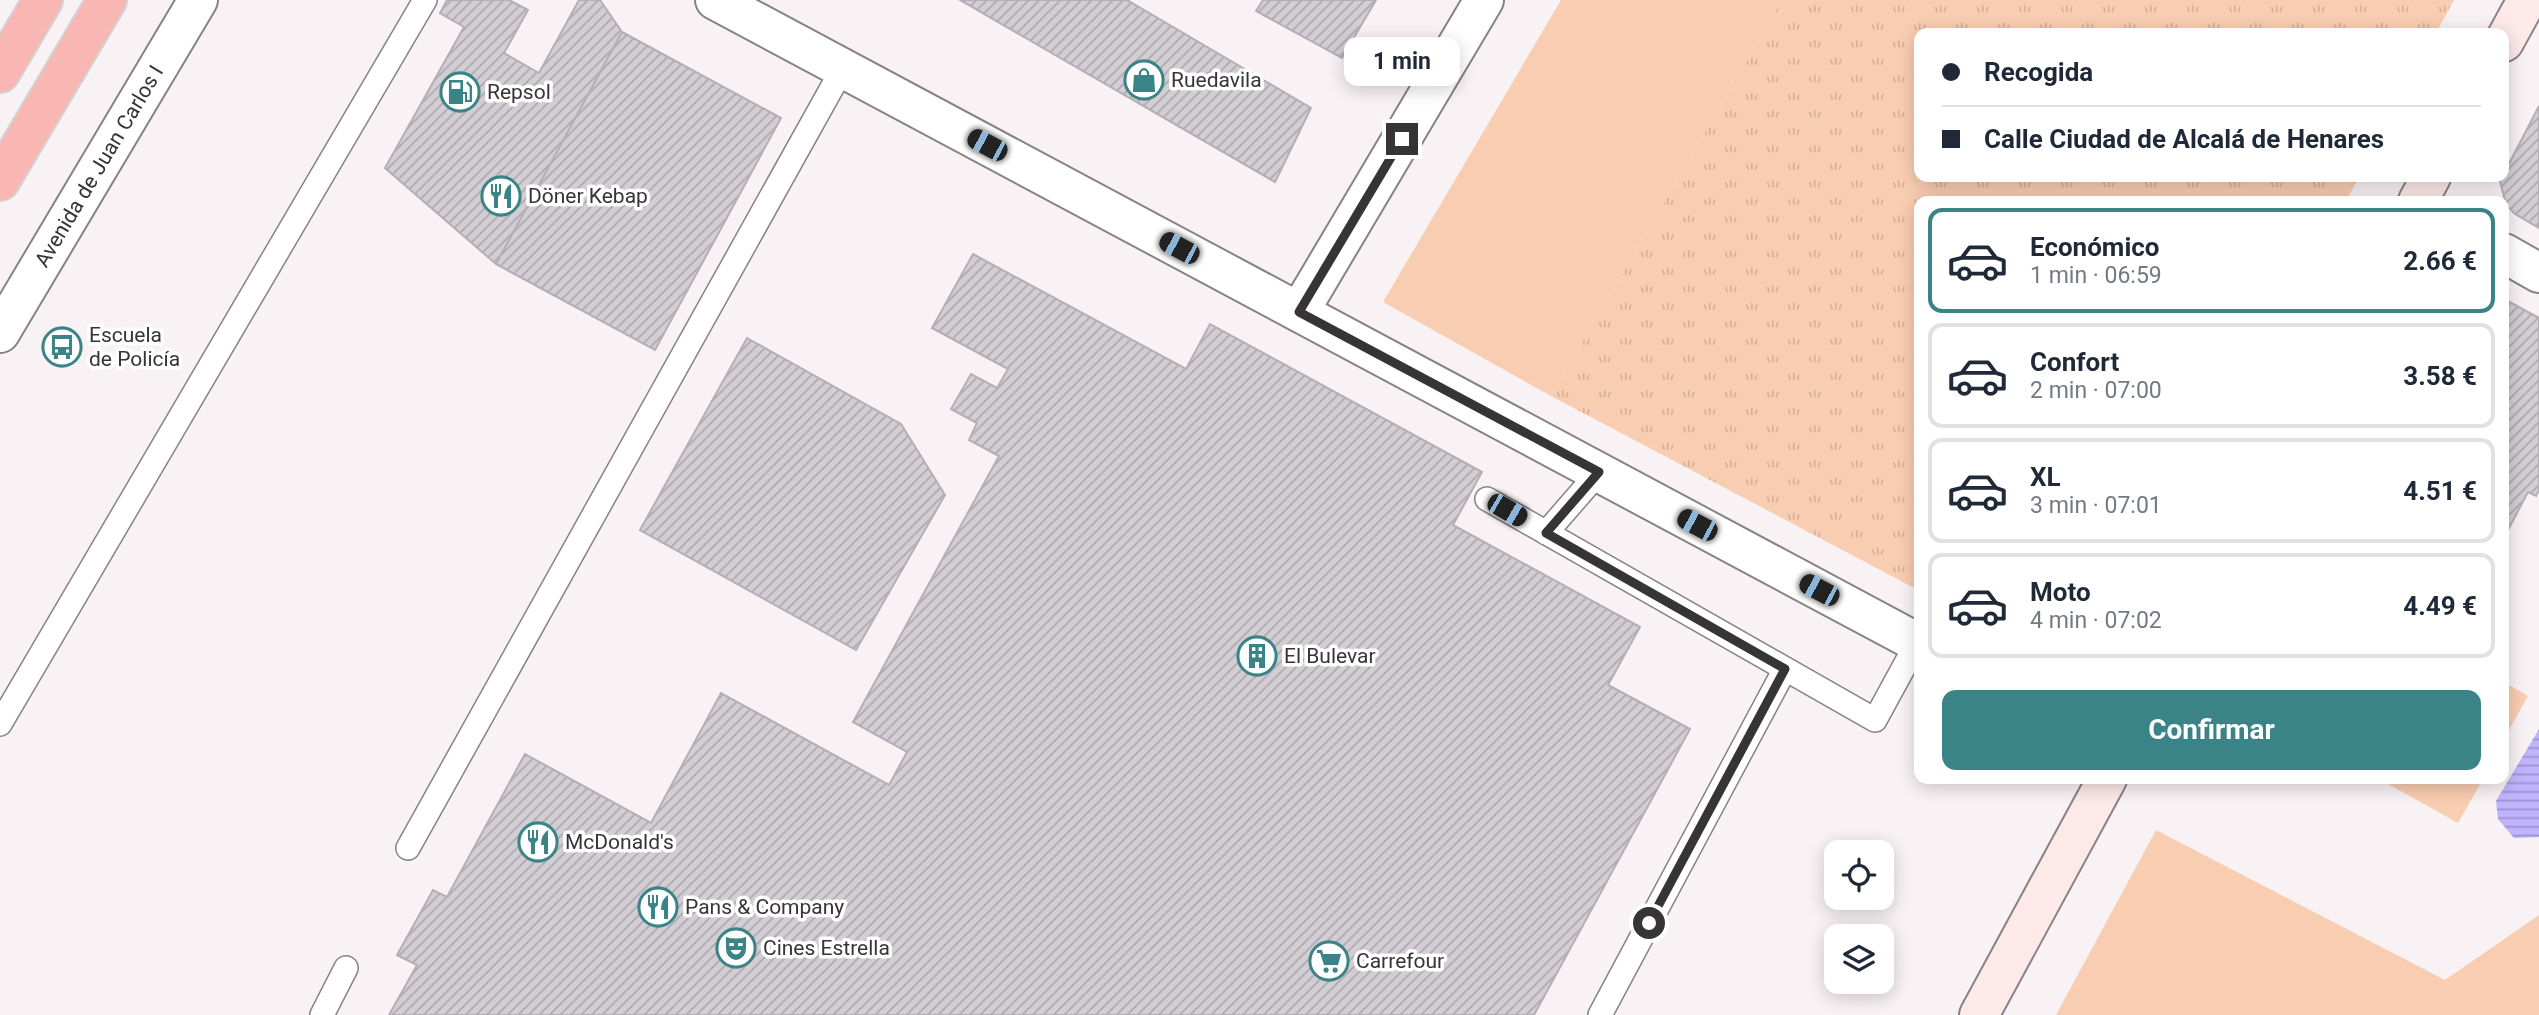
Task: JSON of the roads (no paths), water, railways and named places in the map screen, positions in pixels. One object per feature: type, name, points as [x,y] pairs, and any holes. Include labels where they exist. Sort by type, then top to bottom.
[{"type":"highway","points":[[0,73],[43,0]]},
{"type":"highway","points":[[0,181],[107,0]]},
{"type":"street","name":"Avenida de Juan Carlos I","points":[[0,333],[198,0]]},
{"type":"street","points":[[715,0],[1914,641]]},
{"type":"street","points":[[1299,312],[1484,0]]},
{"type":"street","points":[[2509,33],[2527,0]]},
{"type":"street","points":[[2509,257],[2539,273]]},
{"type":"street","points":[[1979,1015],[2103,784]]},
{"type":"lane","points":[[0,724],[425,0]]},
{"type":"lane","points":[[408,848],[843,68]]},
{"type":"lane","points":[[1546,533],[1599,472]]},
{"type":"lane","points":[[1487,499],[1875,720],[1914,650]]},
{"type":"lane","points":[[1600,1015],[1785,669]]},
{"type":"lane","points":[[322,1015],[346,968]]},
{"type":"place","name":"Ruedavila","points":[[1144,80]]},
{"type":"place","name":"Repsol","points":[[460,92]]},
{"type":"place","name":"Döner Kebap","points":[[501,196]]},
{"type":"place","name":"Escuela de Policía","points":[[62,347]]},
{"type":"place","name":"El Bulevar","points":[[1257,656]]},
{"type":"place","name":"McDonald's","points":[[538,842]]},
{"type":"place","name":"Pans & Company","points":[[658,907]]},
{"type":"place","name":"Cines Estrella","points":[[736,948]]},
{"type":"place","name":"Carrefour","points":[[1329,961]]}]
